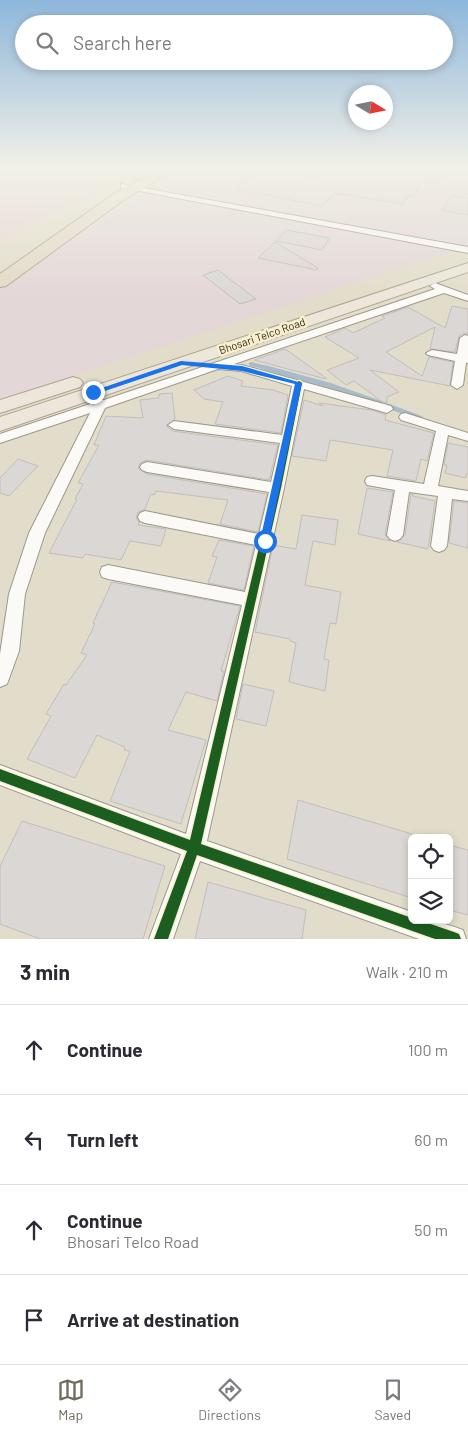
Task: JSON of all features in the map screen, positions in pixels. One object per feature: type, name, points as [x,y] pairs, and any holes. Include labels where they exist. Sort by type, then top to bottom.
[{"type":"highway","points":[[0,268],[88,213]]},
{"type":"highway","points":[[0,282],[94,213]]},
{"type":"main road","name":"Bhosari Telco Road","points":[[0,407],[411,273],[468,257]]},
{"type":"main road","name":"Bhosari Telco Road","points":[[0,424],[97,399],[181,363],[468,267]]},
{"type":"street","points":[[268,213],[468,250]]},
{"type":"street","points":[[425,281],[442,290],[468,298]]},
{"type":"street","points":[[0,438],[97,399],[216,366],[442,290]]},
{"type":"street","points":[[458,386],[465,359],[465,338]]},
{"type":"street","points":[[432,353],[465,359]]},
{"type":"street","points":[[181,363],[242,368],[387,409]]},
{"type":"street","points":[[161,939],[194,848],[277,488],[299,383]]},
{"type":"street","points":[[0,678],[10,651],[17,594],[37,533],[97,399]]},
{"type":"street","points":[[405,417],[468,437]]},
{"type":"street","points":[[174,425],[287,440]]},
{"type":"street","points":[[430,491],[444,430]]},
{"type":"street","points":[[147,467],[277,488]]},
{"type":"street","points":[[372,481],[468,496]]},
{"type":"street","points":[[395,535],[403,487]]},
{"type":"street","points":[[439,546],[446,493]]},
{"type":"street","points":[[144,517],[265,541]]},
{"type":"street","points":[[108,572],[251,600]]},
{"type":"street","points":[[0,775],[194,848],[454,939]]},
{"type":"shaded area","points":[[0,213],[55,213],[24,226],[0,241]]},
{"type":"shaded area","points":[[113,213],[468,213],[468,246],[0,400],[0,289],[66,242]]},
{"type":"building","points":[[286,230],[330,238],[322,250],[276,241]]},
{"type":"building","points":[[275,242],[318,268],[317,270],[258,258]]},
{"type":"building","points":[[218,270],[256,299],[240,304],[203,275]]},
{"type":"building","points":[[452,306],[468,309],[468,334],[464,333],[459,336],[455,352],[430,349],[435,327],[386,352],[422,376],[429,357],[453,362],[450,386],[370,370],[399,392],[387,397],[387,403],[381,401],[354,381],[346,385],[327,370],[359,358],[325,337],[345,328],[353,333],[385,318],[382,316],[408,307],[445,328]]},
{"type":"building","points":[[285,349],[326,378],[326,379],[254,360]]},
{"type":"building","points":[[228,376],[243,381],[241,386],[273,390],[288,395],[281,433],[215,424],[223,402],[204,399],[194,390]]},
{"type":"building","points":[[172,393],[175,419],[166,426],[173,431],[278,445],[269,480],[147,460],[140,463],[138,468],[147,474],[267,494],[258,532],[220,524],[228,500],[156,491],[154,495],[151,494],[145,509],[138,512],[136,518],[139,522],[138,525],[166,529],[161,546],[130,541],[121,560],[85,554],[83,558],[49,553],[77,499],[75,499],[83,484],[78,483],[99,445],[94,445],[106,416],[143,418],[140,400],[159,398],[159,394]]},
{"type":"building","points":[[304,400],[323,406],[319,403],[371,410],[386,415],[385,420],[434,433],[427,461],[421,459],[416,481],[387,476],[393,450],[330,440],[326,461],[292,456]]},
{"type":"building","points":[[448,443],[468,447],[468,474],[466,474],[466,478],[445,473],[447,465],[444,465]]},
{"type":"building","points":[[18,459],[38,466],[9,496],[0,493],[0,478]]},
{"type":"building","points":[[367,488],[393,492],[385,535],[390,541],[358,534]]},
{"type":"building","points":[[411,494],[435,501],[428,549],[397,542],[405,535]]},
{"type":"building","points":[[454,501],[468,503],[468,548],[449,543]]},
{"type":"building","points":[[302,515],[338,520],[335,545],[313,541],[305,585],[341,592],[336,624],[330,623],[324,659],[329,660],[325,691],[289,682],[296,643],[290,641],[290,639],[255,632],[273,545],[296,549]]},
{"type":"building","points":[[219,540],[254,546],[244,590],[208,583],[217,557],[212,556]]},
{"type":"building","points":[[112,582],[240,606],[221,671],[224,671],[217,701],[186,692],[168,730],[206,740],[181,824],[110,801],[130,751],[124,750],[125,747],[97,735],[75,778],[27,759],[51,716],[46,714],[64,684],[66,685],[87,655],[81,653]]},
{"type":"building","points":[[243,684],[274,691],[266,726],[236,719]]},
{"type":"building","points":[[298,800],[412,834],[408,834],[408,897],[287,859]]},
{"type":"building","points":[[22,821],[165,866],[143,939],[40,939],[0,924],[0,866]]},
{"type":"building","points":[[453,846],[468,850],[468,915],[453,911]]},
{"type":"building","points":[[208,882],[306,910],[302,939],[195,939]]},
{"type":"waterway","points":[[251,364],[271,369]]},
{"type":"waterway","points":[[266,368],[332,386],[380,403]]},
{"type":"waterway","points":[[388,406],[420,418]]},
{"type":"cycle path","points":[[161,939],[194,848],[277,488],[299,383]]},
{"type":"cycle path","points":[[0,775],[194,848],[454,939]]},
{"type":"route","points":[[93,392],[181,363],[242,368],[299,383],[265,541]]}]
